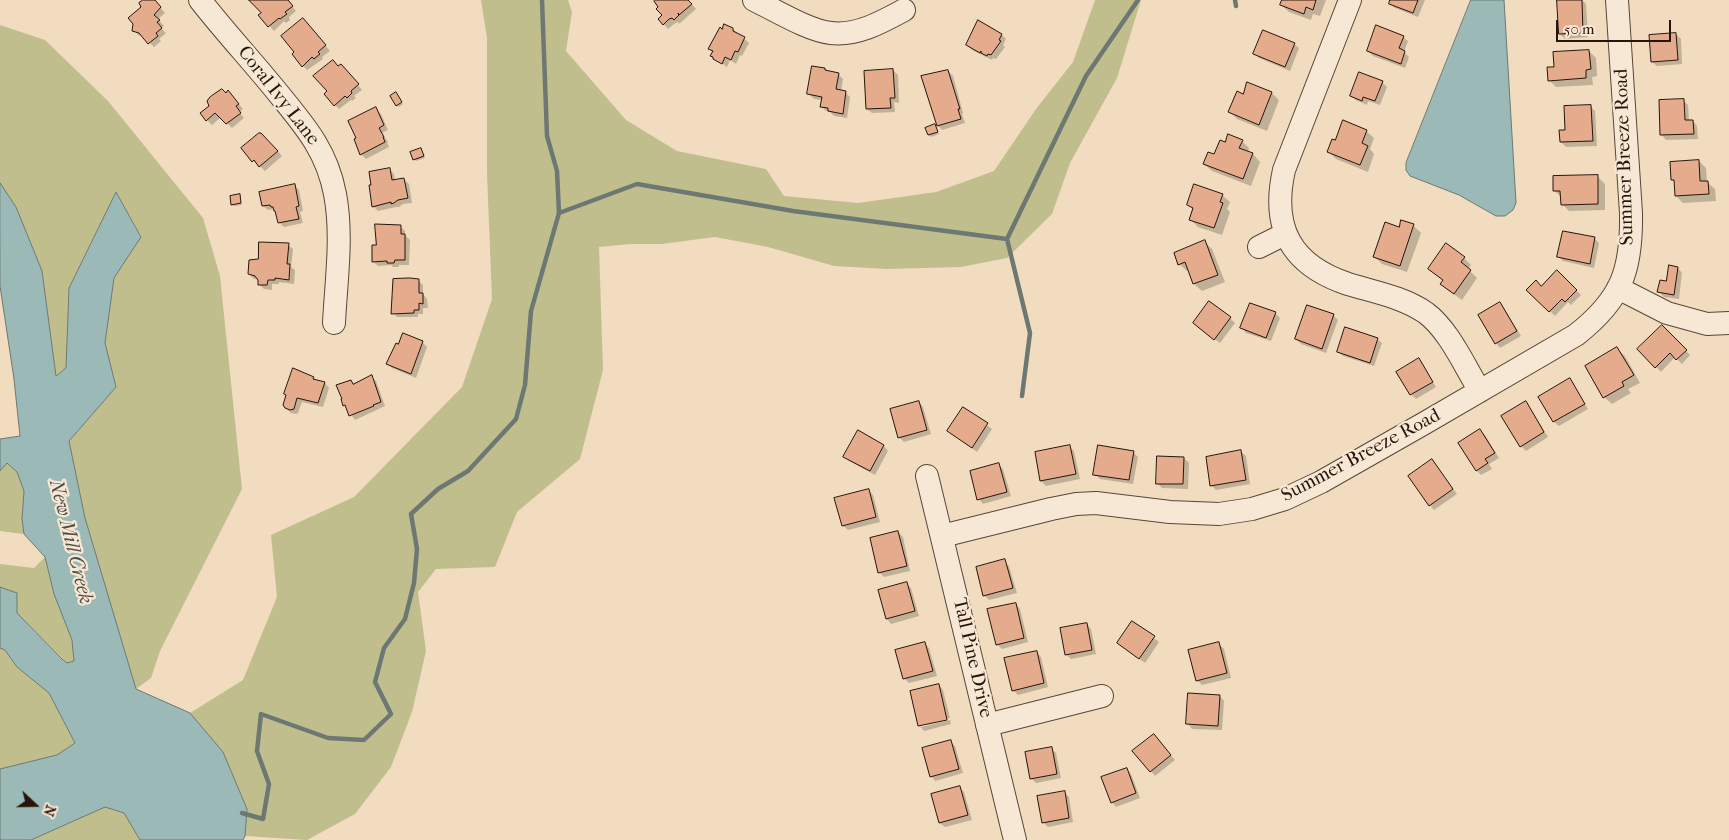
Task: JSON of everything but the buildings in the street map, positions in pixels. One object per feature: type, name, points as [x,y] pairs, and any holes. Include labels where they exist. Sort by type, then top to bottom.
[{"type":"street","name":"Coral Ivy Lane","points":[[200,0],[310,132],[321,151],[335,194],[338,217],[334,323]]},
{"type":"street","points":[[754,0],[812,28],[832,33],[870,27],[904,10]]},
{"type":"street","points":[[1350,0],[1284,170],[1280,186],[1279,204],[1282,225],[1285,234],[1302,258],[1317,269],[1346,283],[1417,307],[1428,315],[1440,327],[1480,391]]},
{"type":"street","name":"Summer Breeze Road","points":[[942,536],[1076,504],[1096,503],[1196,514],[1218,514],[1252,509],[1285,499],[1321,482],[1576,335],[1601,312],[1613,297],[1629,259],[1632,240],[1617,0]]},
{"type":"street","points":[[1259,247],[1285,234]]},
{"type":"street","points":[[1618,288],[1667,313],[1708,324],[1729,323]]},
{"type":"street","name":"Tall Pine Drive","points":[[927,476],[1015,840]]},
{"type":"street","points":[[988,725],[1102,696]]},
{"type":"shaded area","points":[[481,0],[568,0],[572,12],[566,51],[626,120],[677,151],[766,169],[784,196],[858,203],[936,192],[994,171],[1036,109],[1073,62],[1095,0],[1141,0],[1117,78],[1070,163],[1052,214],[1007,258],[961,267],[887,269],[834,266],[768,247],[715,237],[662,244],[630,244],[599,247],[603,370],[580,459],[517,512],[495,567],[436,569],[418,592],[426,651],[412,712],[391,767],[355,814],[307,840],[245,836],[247,809],[223,753],[190,713],[243,680],[277,597],[271,535],[354,497],[462,387],[492,299],[487,174],[487,38]]},
{"type":"shaded area","points":[[0,25],[45,40],[108,101],[203,218],[220,276],[242,489],[160,651],[151,678],[136,689],[85,518],[69,441],[116,387],[105,343],[114,278],[141,236],[116,192],[69,287],[66,368],[56,376],[42,271],[16,207],[0,183]]},
{"type":"shaded area","points":[[7,463],[17,471],[24,491],[22,519],[24,534],[0,531],[0,471]]},
{"type":"shaded area","points":[[45,557],[54,594],[72,640],[74,661],[67,663],[17,613],[17,593],[0,587],[0,564],[34,568]]},
{"type":"shaded area","points":[[0,648],[5,650],[17,667],[49,693],[75,743],[57,755],[0,769]]},
{"type":"shaded area","points":[[105,807],[124,813],[140,840],[31,840]]},
{"type":"water","points":[[1471,0],[1504,0],[1516,203],[1513,210],[1505,216],[1496,216],[1459,195],[1410,176],[1406,170],[1406,163]]},
{"type":"water","name":"New Mill Creek","points":[[0,183],[16,207],[42,271],[56,376],[66,368],[69,288],[116,192],[141,237],[114,278],[105,343],[116,387],[69,441],[85,518],[136,689],[190,713],[223,752],[247,809],[243,840],[140,840],[124,813],[105,807],[31,840],[0,840],[0,769],[57,755],[75,743],[49,693],[17,667],[5,650],[0,648],[0,587],[17,593],[17,613],[62,659],[67,663],[74,661],[72,640],[54,594],[45,557],[24,534],[22,519],[24,491],[17,472],[7,463],[0,471],[0,439],[20,436],[14,379],[0,286]]},
{"type":"waterway","points":[[542,0],[547,136],[557,171],[559,213]]},
{"type":"waterway","points":[[1022,396],[1030,333],[1007,239],[1086,76],[1138,0]]},
{"type":"waterway","points":[[1235,0],[1236,6]]},
{"type":"waterway","points":[[242,813],[263,819],[269,784],[257,751],[261,714],[328,738],[364,740],[391,714],[375,682],[384,648],[405,619],[414,583],[417,549],[411,514],[438,489],[468,471],[516,419],[525,385],[531,311],[559,213],[637,184],[793,211],[1007,239]]}]
